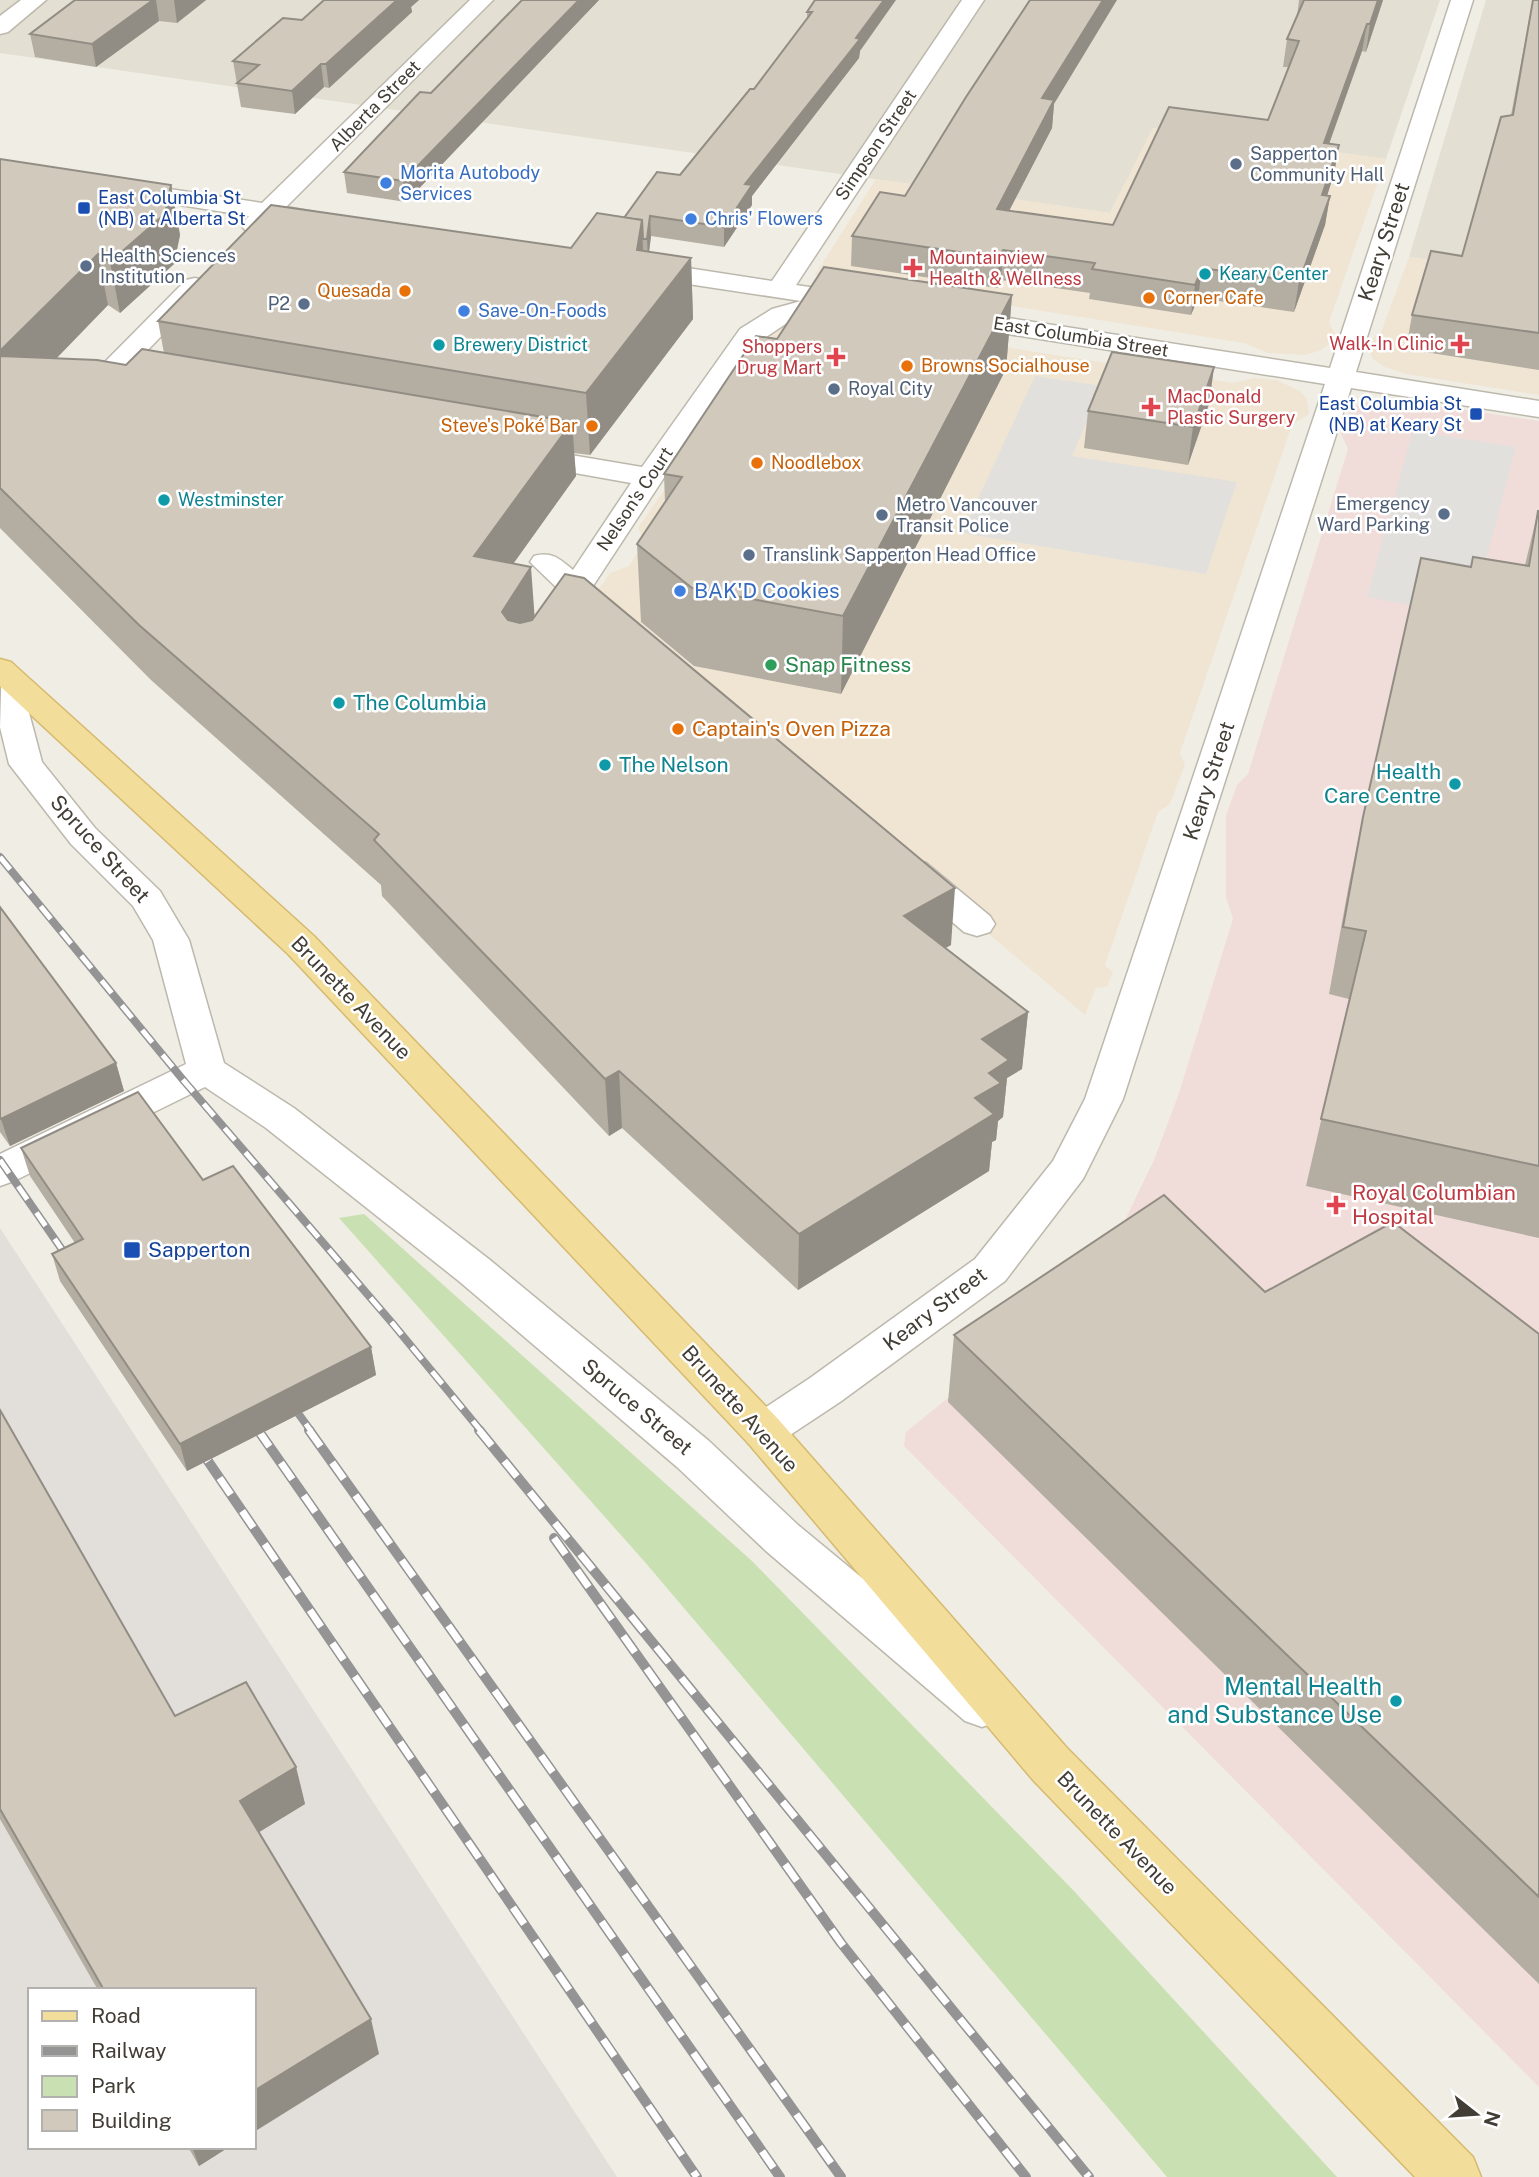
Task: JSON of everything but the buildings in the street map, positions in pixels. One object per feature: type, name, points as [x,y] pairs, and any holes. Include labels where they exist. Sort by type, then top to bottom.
[{"type":"main road","name":"Brunette Avenue","points":[[1,670],[302,945],[763,1432],[1050,1764],[1453,2177]]},
{"type":"street","points":[[0,27],[35,0]]},
{"type":"street","name":"Alberta Street","points":[[237,243],[482,0]]},
{"type":"street","name":"Simpson Street","points":[[779,290],[973,0]]},
{"type":"street","name":"Keary Street","points":[[763,1432],[990,1270],[1069,1169],[1104,1099],[1462,0]]},
{"type":"street","points":[[97,185],[335,222]]},
{"type":"street","points":[[623,266],[881,306]]},
{"type":"street","points":[[134,388],[101,382],[211,270]]},
{"type":"street","points":[[700,278],[724,297],[740,320]]},
{"type":"street","name":"Nelson's Court","points":[[547,633],[650,477],[740,320],[781,315],[841,300]]},
{"type":"street","name":"East Columbia Street","points":[[933,314],[1539,409]]},
{"type":"street","points":[[494,450],[650,477]]},
{"type":"street","points":[[545,562],[621,626]]},
{"type":"street","name":"Spruce Street","points":[[1,670],[26,764],[83,836],[147,899],[171,940],[207,1070],[280,1118],[475,1271],[692,1454],[782,1538],[1050,1764]]},
{"type":"street","points":[[895,856],[977,924]]},
{"type":"street","points":[[0,1171],[207,1070]]},
{"type":"shaded area","points":[[0,0],[1440,0],[1386,159],[1153,128],[1110,213],[0,53]]},
{"type":"shaded area","points":[[1486,0],[1539,0],[1539,276],[1409,257]]},
{"type":"shaded area","points":[[1153,128],[1386,159],[1329,322],[1335,334],[1330,344],[1319,351],[1304,355],[1268,353],[1244,343],[815,275],[876,179],[1110,213]]},
{"type":"shaded area","points":[[1409,257],[1539,276],[1539,395],[1406,374],[1385,367],[1373,359],[1368,349],[1371,339],[1381,332]]},
{"type":"shaded area","points":[[793,320],[853,323],[1233,383],[1254,378],[1277,380],[1301,392],[1307,399],[1309,414],[1292,425],[1180,753],[1185,765],[1170,804],[1158,812],[1105,965],[1113,972],[1107,987],[1096,988],[1085,1015],[591,600],[610,573],[629,566],[644,541],[638,528],[770,336]]},
{"type":"shaded area","points":[[1035,376],[1102,386],[1072,456],[1237,482],[1206,574],[962,533]]},
{"type":"shaded area","name":"Royal Columbian Hospital","points":[[1393,399],[1539,421],[1539,2087],[904,1446],[906,1432],[975,1376],[1111,1249],[1154,1160],[1178,1096],[1233,919],[1226,897],[1226,816],[1237,785],[1248,774],[1348,449],[1341,434],[1348,414],[1356,406],[1374,400]]},
{"type":"shaded area","name":"Emergency Ward Parking","points":[[1413,431],[1516,447],[1480,581],[1508,623],[1367,597]]},
{"type":"shaded area","points":[[0,1228],[617,2177],[0,2177]]},
{"type":"green space","points":[[364,1214],[752,1561],[1073,1890],[1337,2177],[1167,2177],[644,1561],[339,1218]]},
{"type":"railway","points":[[0,857],[184,1081],[393,1324],[481,1431]]},
{"type":"railway","points":[[0,1160],[72,1264]]},
{"type":"railway","points":[[287,1398],[311,1431]]},
{"type":"railway","points":[[249,1417],[259,1431]]},
{"type":"railway","points":[[258,1430],[780,2177]]},
{"type":"railway","points":[[309,1430],[841,2177]]},
{"type":"railway","points":[[479,1430],[1089,2177]]},
{"type":"railway","points":[[197,1445],[697,2177]]},
{"type":"railway","points":[[554,1538],[841,1943],[1026,2177]]},
{"type":"place","name":"Sapperton Community Hall","points":[[1236,164]]},
{"type":"place","name":"Morita Autobody Services","points":[[386,183]]},
{"type":"place","name":"East Columbia St (NB) at Alberta St","points":[[84,208]]},
{"type":"place","name":"Chris' Flowers","points":[[691,219]]},
{"type":"place","name":"Health Sciences Institution","points":[[86,266]]},
{"type":"place","name":"Mountainview Health & Wellness","points":[[913,268]]},
{"type":"place","name":"Keary Center","points":[[1205,274]]},
{"type":"place","name":"Quesada","points":[[405,291]]},
{"type":"place","name":"Corner Cafe","points":[[1149,298]]},
{"type":"place","name":"P2","points":[[304,304]]},
{"type":"place","name":"Save-On-Foods","points":[[464,311]]},
{"type":"place","name":"Walk-In Clinic","points":[[1460,344]]},
{"type":"place","name":"Brewery District","points":[[439,345]]},
{"type":"place","name":"Shoppers Drug Mart","points":[[836,357]]},
{"type":"place","name":"Browns Socialhouse","points":[[907,366]]},
{"type":"place","name":"Royal City","points":[[834,389]]},
{"type":"place","name":"MacDonald Plastic Surgery","points":[[1151,407]]},
{"type":"place","name":"East Columbia St (NB) at Keary St","points":[[1476,414]]},
{"type":"place","name":"Steve's Poké Bar","points":[[592,426]]},
{"type":"place","name":"Noodlebox","points":[[757,463]]},
{"type":"place","name":"Westminster","points":[[164,500]]},
{"type":"place","name":"Emergency Ward Parking","points":[[1444,514]]},
{"type":"place","name":"Metro Vancouver Transit Police","points":[[882,515]]},
{"type":"place","name":"Translink Sapperton Head Office","points":[[749,555]]},
{"type":"place","name":"BAK'D Cookies","points":[[680,591]]},
{"type":"place","name":"Snap Fitness","points":[[771,665]]},
{"type":"place","name":"The Columbia","points":[[339,703]]},
{"type":"place","name":"Captain's Oven Pizza","points":[[678,729]]},
{"type":"place","name":"The Nelson","points":[[605,765]]},
{"type":"place","name":"Health Care Centre","points":[[1455,784]]},
{"type":"place","name":"Royal Columbian Hospital","points":[[1336,1205]]},
{"type":"place","name":"Sapperton","points":[[132,1250]]},
{"type":"place","name":"Mental Health and Substance Use","points":[[1396,1701]]}]
